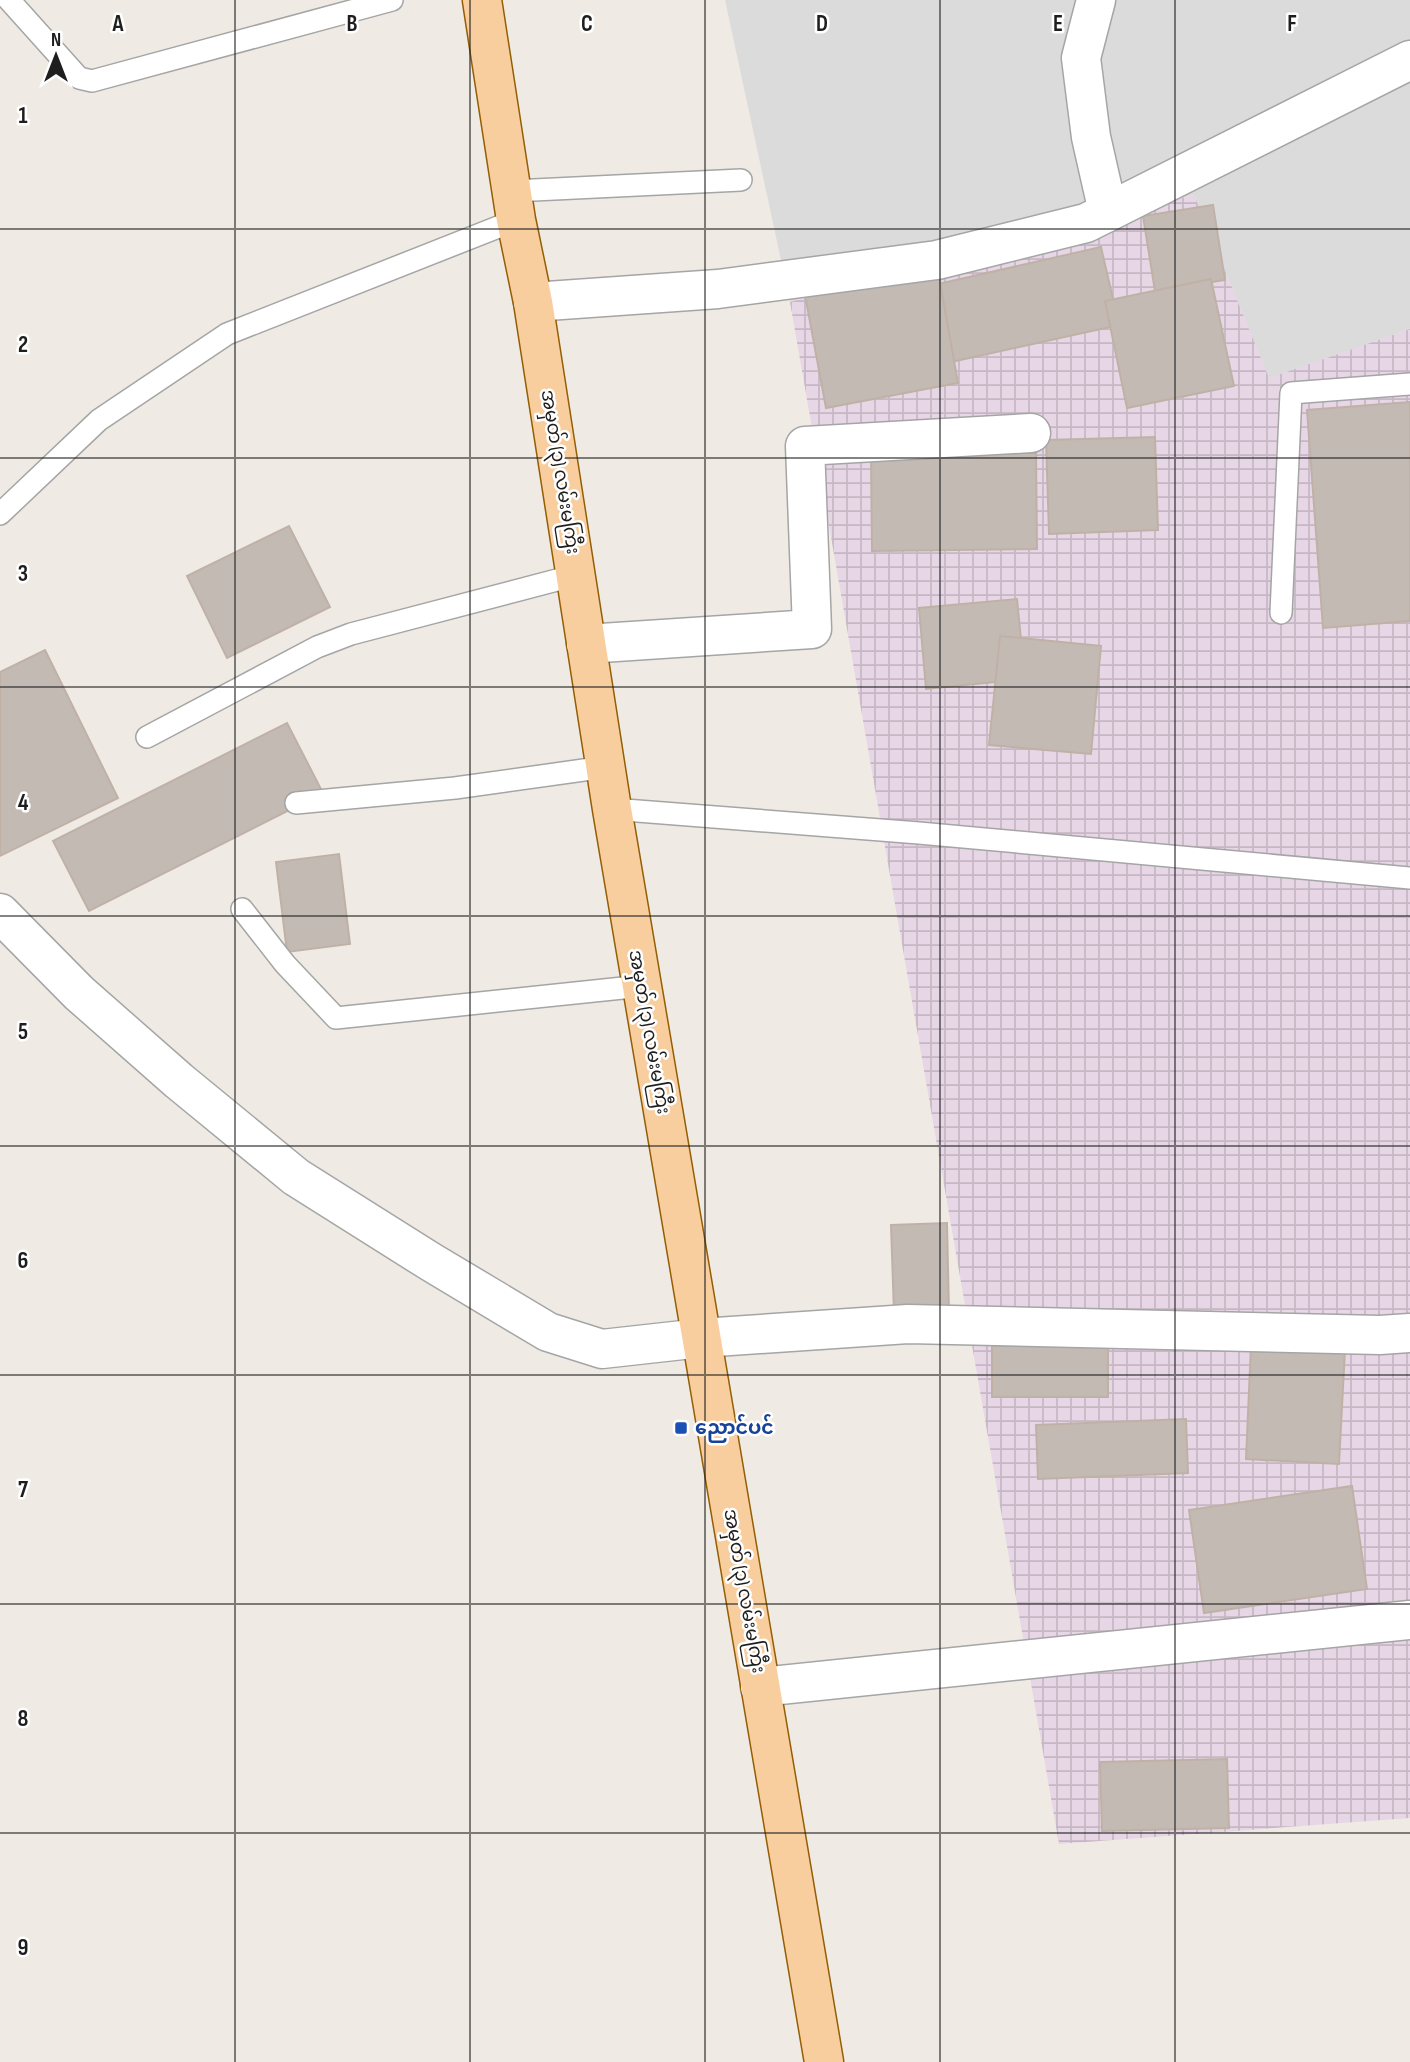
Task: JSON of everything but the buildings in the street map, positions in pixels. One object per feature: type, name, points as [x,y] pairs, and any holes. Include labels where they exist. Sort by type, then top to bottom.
[{"type":"main road","name":"အမှတ် (၃) လမ်းမကြီး","points":[[482,0],[533,302],[605,767],[824,2062]]},
{"type":"street","points":[[1096,0],[1081,58],[1091,137],[1108,212]]},
{"type":"street","points":[[533,302],[718,289],[937,260],[1086,223],[1410,60]]},
{"type":"street","points":[[586,644],[812,629],[805,446],[1031,433]]},
{"type":"street","points":[[0,913],[79,993],[179,1081],[296,1177],[548,1332],[602,1349],[701,1338],[908,1324],[1380,1335],[1410,1333]]},
{"type":"street","points":[[760,1687],[1410,1620]]},
{"type":"lane","points":[[9,0],[79,78],[92,81],[392,0]]},
{"type":"lane","points":[[0,514],[99,421],[227,334],[515,205],[741,180]]},
{"type":"lane","points":[[1280,613],[1291,393],[1410,384]]},
{"type":"lane","points":[[147,737],[317,647],[351,634],[576,575]]},
{"type":"lane","points":[[296,803],[455,788],[605,767]]},
{"type":"lane","points":[[612,809],[1410,878]]},
{"type":"lane","points":[[242,909],[285,964],[336,1018],[642,986]]},
{"type":"shaded area","points":[[725,0],[1410,0],[1410,329],[1269,379],[1194,195],[790,302]]},
{"type":"shaded area","points":[[1194,195],[1269,378],[1410,329],[1410,1818],[1059,1844],[790,302]]},
{"type":"place","name":"ညောင်ပင်","points":[[681,1428]]}]
